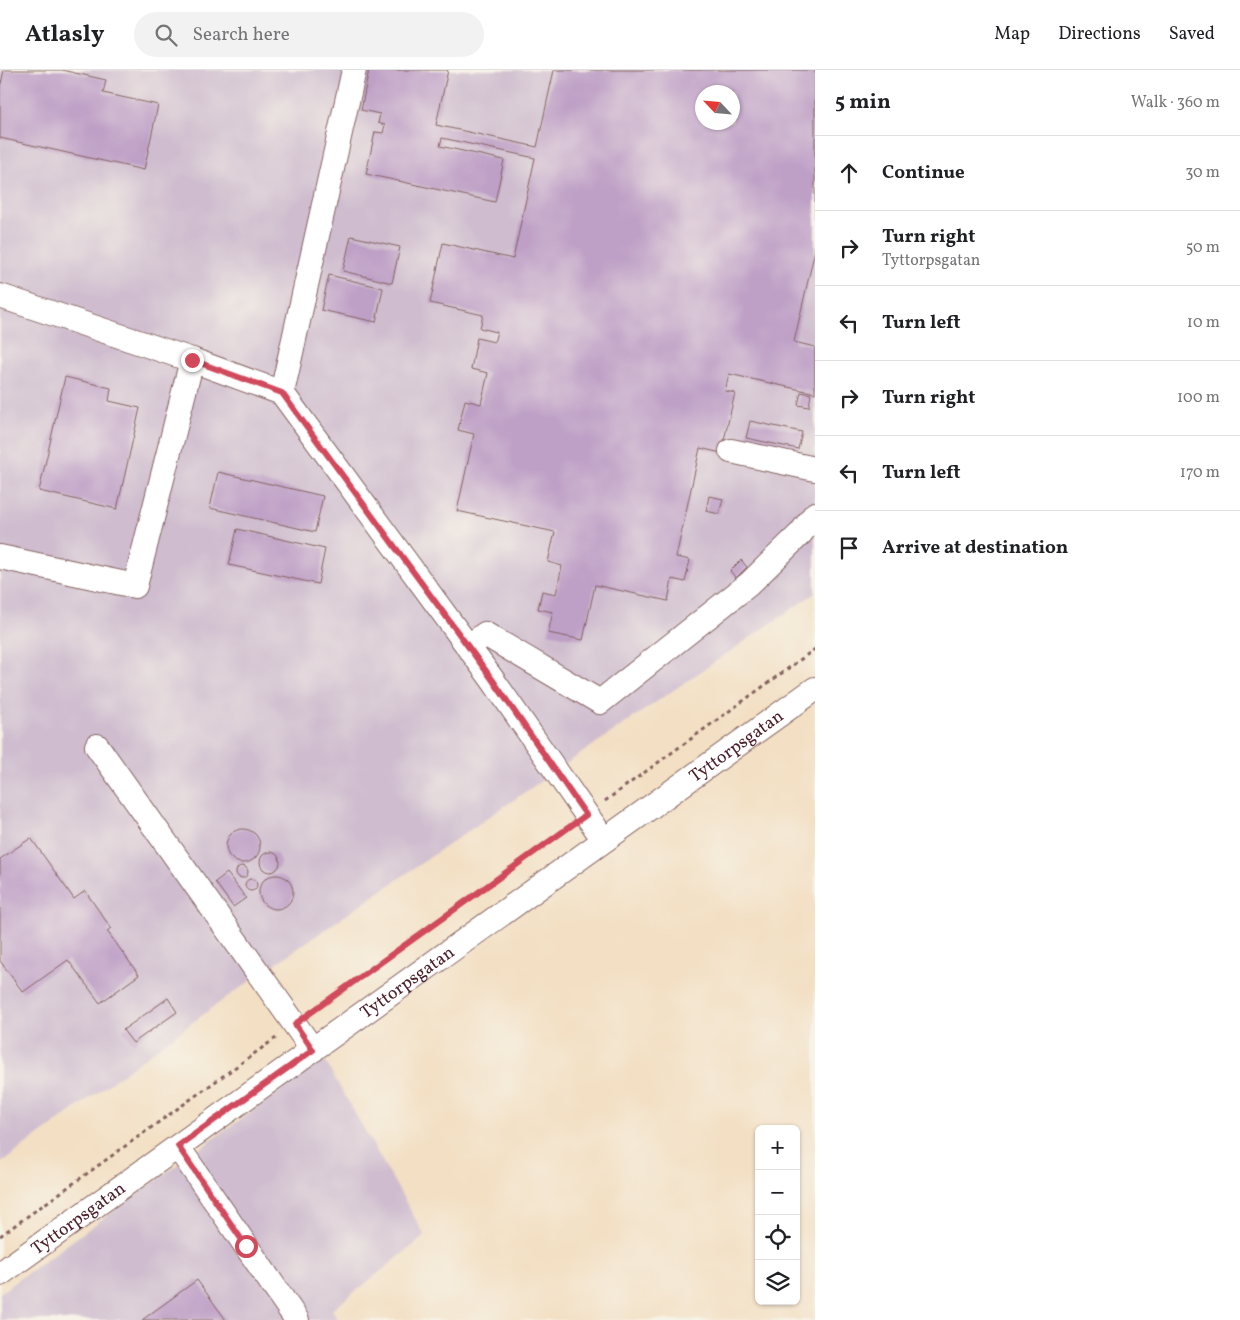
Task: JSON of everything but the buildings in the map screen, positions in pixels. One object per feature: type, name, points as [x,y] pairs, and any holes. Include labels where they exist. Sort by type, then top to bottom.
[{"type":"street","points":[[282,393],[354,70]]},
{"type":"street","points":[[0,296],[192,360],[282,393],[492,679],[604,840]]},
{"type":"street","points":[[0,557],[135,586],[192,360]]},
{"type":"street","points":[[731,451],[815,469]]},
{"type":"street","points":[[468,647],[485,634],[600,702],[749,584],[800,533],[815,514]]},
{"type":"street","name":"Tyttorpsgatan","points":[[0,1274],[815,689]]},
{"type":"street","points":[[97,746],[313,1050]]},
{"type":"street","points":[[178,1146],[297,1320]]},
{"type":"path","points":[[0,1236],[815,649]]},
{"type":"shaded area","points":[[0,70],[815,70],[815,593],[223,1000],[0,1164]]},
{"type":"shaded area","points":[[324,1059],[425,1236],[332,1310],[339,1320],[0,1320],[0,1293]]},
{"type":"route","points":[[192,360],[282,393],[492,679],[586,815],[295,1024],[313,1050],[178,1146],[246,1246]]}]
